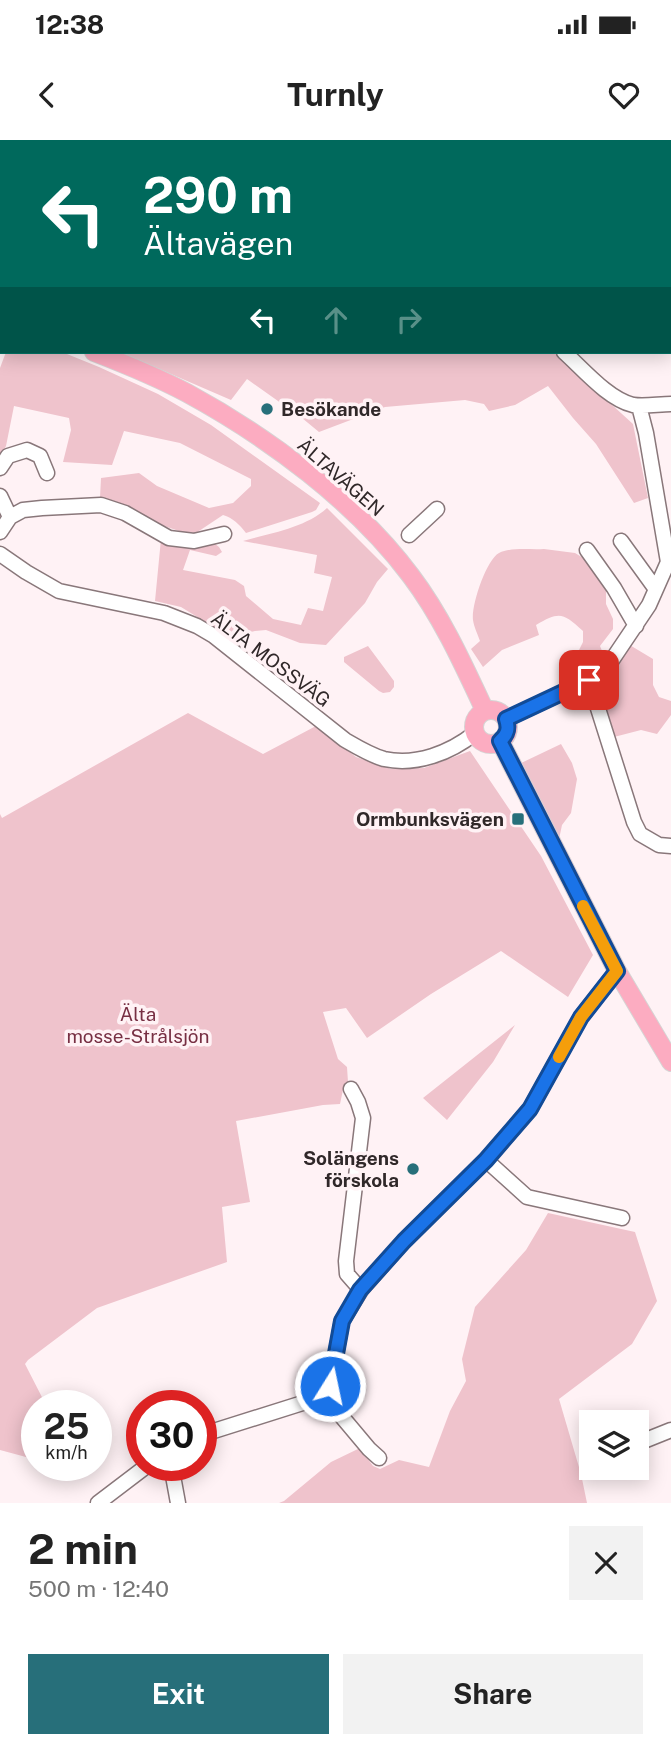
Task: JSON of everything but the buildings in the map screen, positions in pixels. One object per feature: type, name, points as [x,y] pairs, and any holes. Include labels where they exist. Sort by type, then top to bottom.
[{"type":"main road","name":"ÄLTAVÄGEN","points":[[99,354],[185,392],[232,419],[285,455],[329,490],[380,539],[411,577],[435,613],[485,711]]},
{"type":"main road","points":[[485,711],[498,712],[506,719],[508,732],[500,741],[488,744],[475,733],[478,716],[485,711]]},
{"type":"main road","points":[[500,741],[617,971],[671,1062]]},
{"type":"street","points":[[566,354],[611,394],[629,404],[671,404]]},
{"type":"street","points":[[506,719],[589,680],[612,660],[649,605],[669,562],[639,406]]},
{"type":"street","points":[[0,468],[8,456],[27,450],[40,456],[47,473]]},
{"type":"street","points":[[0,496],[10,517]]},
{"type":"street","points":[[0,532],[10,517],[23,510],[101,505],[125,513],[169,538],[194,541],[224,534]]},
{"type":"street","points":[[409,535],[437,509]]},
{"type":"street","points":[[621,541],[655,589]]},
{"type":"street","points":[[587,550],[614,588],[636,626]]},
{"type":"street","name":"ÄLTA MOSSVÄG","points":[[0,554],[59,591],[164,613],[197,626],[214,636],[345,740],[362,751],[383,759],[405,761],[433,757],[475,733]]},
{"type":"street","points":[[589,680],[634,822],[640,834],[659,845],[671,846]]},
{"type":"street","points":[[217,1430],[309,1401],[330,1386],[342,1321],[360,1290],[404,1241],[486,1160],[530,1109],[581,1017],[617,971]]},
{"type":"street","points":[[351,1089],[363,1118],[346,1261],[347,1274],[360,1290]]},
{"type":"street","points":[[486,1160],[527,1197],[622,1218]]},
{"type":"street","points":[[322,1393],[379,1458]]},
{"type":"street","points":[[649,1439],[671,1430]]},
{"type":"street","points":[[98,1503],[127,1481]]},
{"type":"street","points":[[174,1481],[178,1503]]},
{"type":"green space","points":[[5,354],[67,354],[99,367],[158,394],[211,425],[320,503],[312,512],[246,533],[236,522],[223,515],[196,533],[185,533],[161,525],[127,506],[100,498],[101,478],[139,473],[157,486],[209,508],[233,503],[251,486],[251,479],[180,443],[124,431],[112,465],[63,462],[71,430],[69,418],[14,406],[6,446],[0,457],[0,368]]},
{"type":"green space","points":[[125,354],[556,354],[633,424],[648,498],[634,503],[596,444],[548,386],[515,405],[489,411],[484,404],[465,400],[385,407],[319,432],[247,379],[231,400]]},
{"type":"green space","points":[[327,508],[388,569],[365,603],[326,645],[300,643],[266,630],[230,637],[181,607],[155,601],[161,539],[215,544],[222,552],[216,556],[190,550],[183,570],[235,580],[244,586],[246,596],[273,619],[301,625],[308,608],[323,611],[332,577],[314,573],[317,555],[243,541],[298,525]]},
{"type":"green space","points":[[544,549],[575,553],[585,559],[602,582],[606,591],[606,604],[613,619],[613,629],[600,646],[605,658],[599,665],[582,674],[575,658],[583,642],[583,631],[566,617],[556,616],[536,625],[539,635],[502,650],[483,667],[471,649],[480,641],[473,613],[480,584],[489,564],[504,551]]},
{"type":"green space","points":[[628,644],[653,659],[653,685],[659,697],[671,701],[671,715],[657,734],[641,730],[614,737],[599,695],[601,686]]},
{"type":"green space","points":[[368,646],[394,681],[390,692],[379,691],[344,662],[344,657]]},
{"type":"green space","name":"Älta mosse-Strålsjön","points":[[188,713],[263,754],[316,726],[356,757],[391,769],[424,768],[470,751],[541,856],[593,955],[568,997],[501,951],[367,1038],[346,1008],[323,1012],[338,1059],[347,1067],[348,1082],[344,1085],[340,1104],[236,1121],[250,1202],[222,1207],[227,1262],[97,1308],[28,1360],[25,1364],[38,1390],[21,1390],[21,1456],[0,1450],[0,814],[2,818]]},
{"type":"green space","points":[[561,744],[572,763],[577,779],[571,813],[562,825],[558,844],[517,765]]},
{"type":"green space","points":[[515,1025],[493,1062],[447,1120],[423,1098]]},
{"type":"green space","points":[[548,1213],[635,1232],[657,1301],[632,1344],[559,1399],[587,1503],[279,1503],[331,1462],[360,1448],[373,1466],[380,1469],[399,1460],[429,1467],[450,1411],[466,1381],[462,1359],[475,1307],[526,1250]]},
{"type":"slow traffic","points":[[559,1057],[581,1017],[617,971],[583,906]]},
{"type":"place","name":"Besökande","points":[[267,409]]},
{"type":"place","name":"Ormbunksvägen","points":[[518,819]]},
{"type":"place","name":"Solängens förskola","points":[[413,1169]]},
{"type":"route","points":[[330,1386],[342,1321],[360,1290],[404,1241],[486,1160],[530,1109],[581,1017],[617,971],[500,741],[508,732],[506,719],[589,680]]}]
